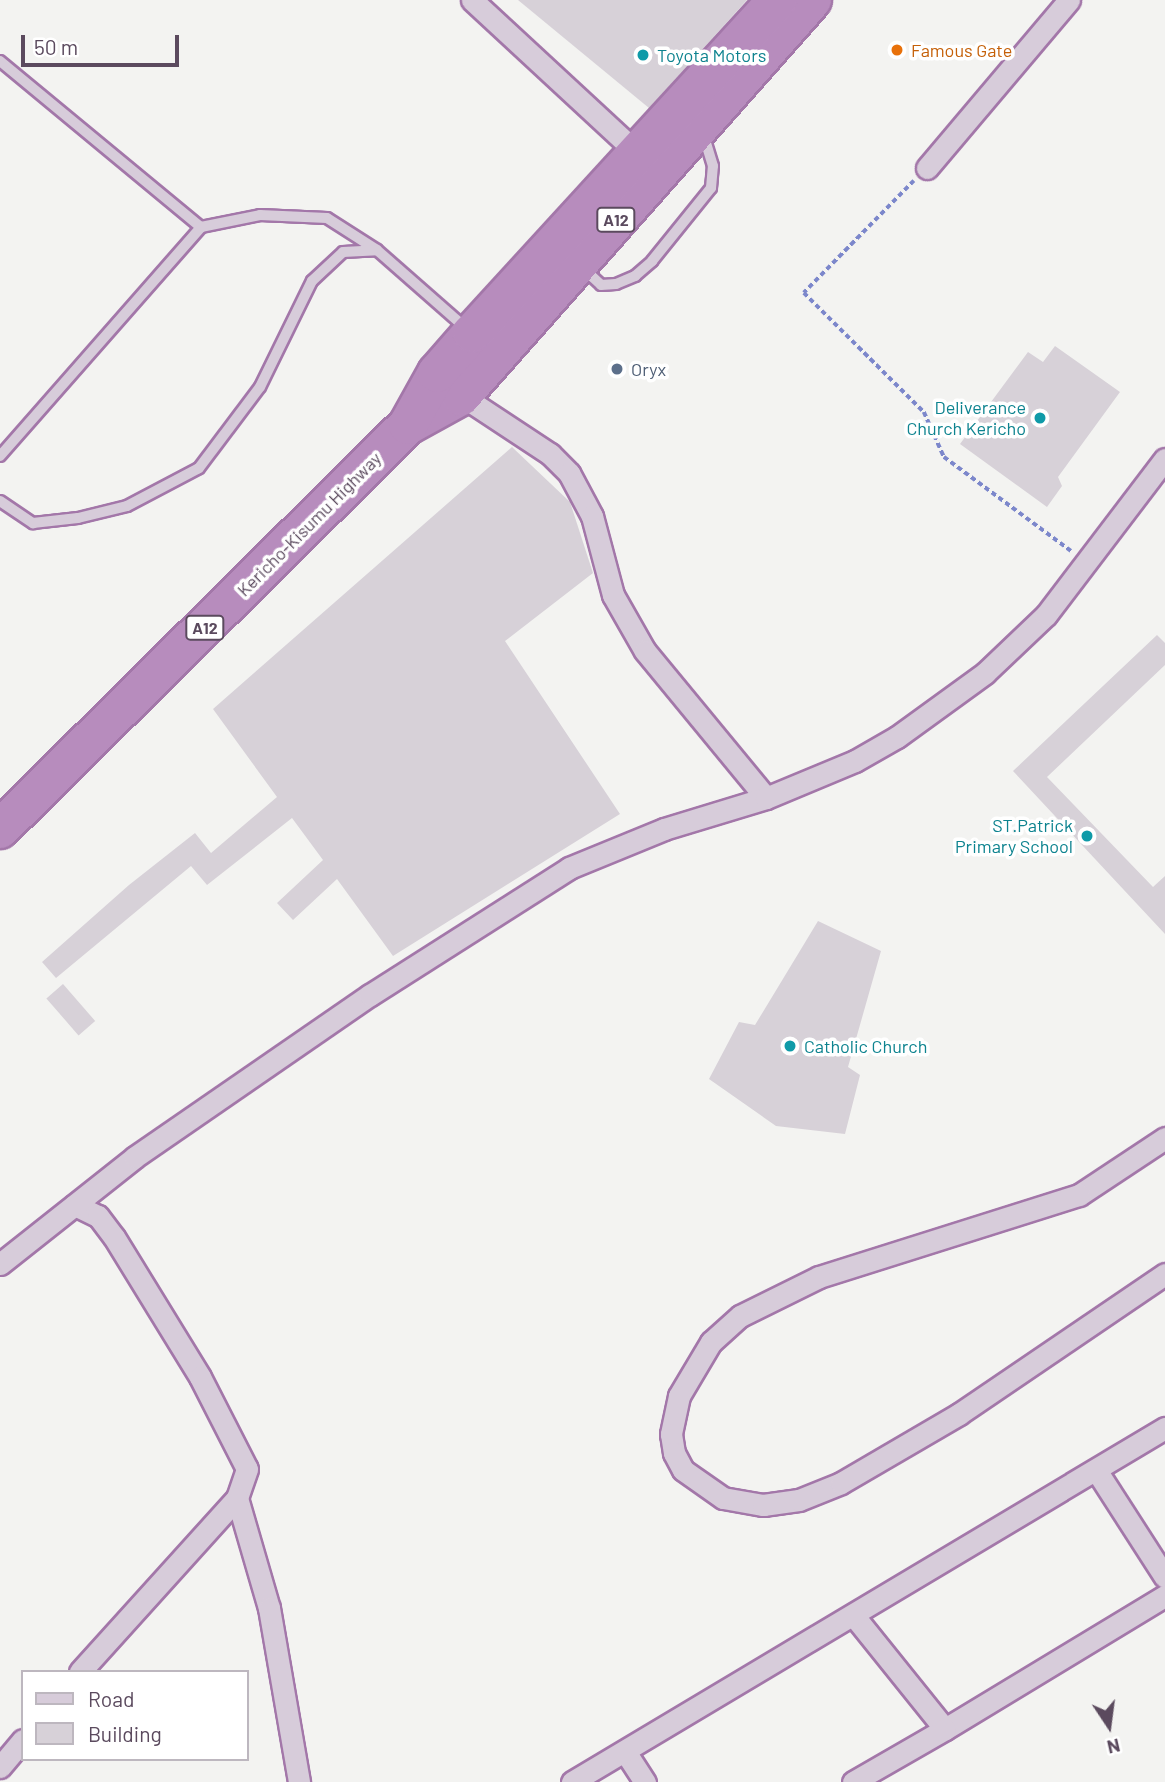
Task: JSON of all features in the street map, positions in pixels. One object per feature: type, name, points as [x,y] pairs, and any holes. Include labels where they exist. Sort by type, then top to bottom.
[{"type":"highway","name":"Kericho-Kisumu Highway","points":[[0,829],[449,385],[692,113],[777,0]]},
{"type":"highway","name":"Kericho-Kisumu Highway","points":[[449,385],[472,333],[568,252],[636,152],[692,113],[812,0]]},
{"type":"street","points":[[472,0],[636,152]]},
{"type":"street","points":[[927,168],[1069,0]]},
{"type":"street","points":[[449,385],[550,454],[569,472],[592,516],[613,595],[645,651],[766,798]]},
{"type":"street","points":[[0,1265],[135,1157],[370,995],[569,868],[664,829],[766,798],[866,755],[985,673],[1046,615],[1165,459]]},
{"type":"street","points":[[1165,1138],[1079,1195],[819,1277],[740,1316],[711,1342],[679,1396],[671,1434],[674,1453],[683,1470],[723,1498],[763,1506],[799,1500],[841,1483],[959,1414],[1165,1275]]},
{"type":"street","points":[[75,1205],[98,1216],[114,1237],[200,1377],[246,1461],[247,1478],[237,1498],[82,1670]]},
{"type":"street","points":[[572,1782],[626,1754],[1165,1428]]},
{"type":"street","points":[[1096,1471],[1165,1577]]},
{"type":"street","points":[[237,1498],[270,1608],[299,1782]]},
{"type":"street","points":[[853,1782],[1165,1596]]},
{"type":"street","points":[[854,1616],[945,1729]]},
{"type":"street","points":[[0,1767],[21,1742]]},
{"type":"street","points":[[626,1754],[645,1782]]},
{"type":"lane","points":[[0,61],[201,227]]},
{"type":"lane","points":[[568,252],[601,285],[635,276],[652,261],[711,188],[713,166],[692,113]]},
{"type":"lane","points":[[0,456],[201,227],[260,215],[327,218],[377,250],[472,333]]},
{"type":"lane","points":[[0,501],[33,523],[78,517],[127,506],[199,468],[260,387],[312,281],[343,252],[377,250]]},
{"type":"path","points":[[927,168],[804,293],[925,412],[944,457],[1087,563]]},
{"type":"building","name":"Toyota Motors","points":[[518,0],[747,0],[649,108]]},
{"type":"building","name":"Deliverance Church Kericho","points":[[1055,346],[1120,392],[1058,477],[1062,486],[1047,507],[960,444],[1028,352],[1043,362]]},
{"type":"building","points":[[512,447],[570,502],[593,573],[505,641],[620,814],[393,956],[337,879],[293,920],[277,903],[323,860],[292,818],[207,885],[191,866],[56,978],[42,962],[129,885],[195,833],[211,853],[277,797],[213,709]]},
{"type":"building","points":[[1157,635],[1165,643],[1165,665],[1047,777],[1153,887],[1165,876],[1165,934],[1013,771]]},
{"type":"building","name":"Catholic Church","points":[[818,921],[881,951],[848,1067],[860,1075],[845,1134],[776,1126],[709,1079],[739,1022],[755,1025]]},
{"type":"building","points":[[63,984],[95,1021],[79,1035],[46,998]]},
{"type":"place","name":"Famous Gate","points":[[897,50]]},
{"type":"place","name":"Toyota Motors","points":[[643,55]]},
{"type":"place","name":"Oryx","points":[[617,369]]},
{"type":"place","name":"Deliverance Church Kericho","points":[[1040,418]]},
{"type":"place","name":"ST.Patrick Primary School","points":[[1087,836]]},
{"type":"place","name":"Catholic Church","points":[[790,1046]]}]
